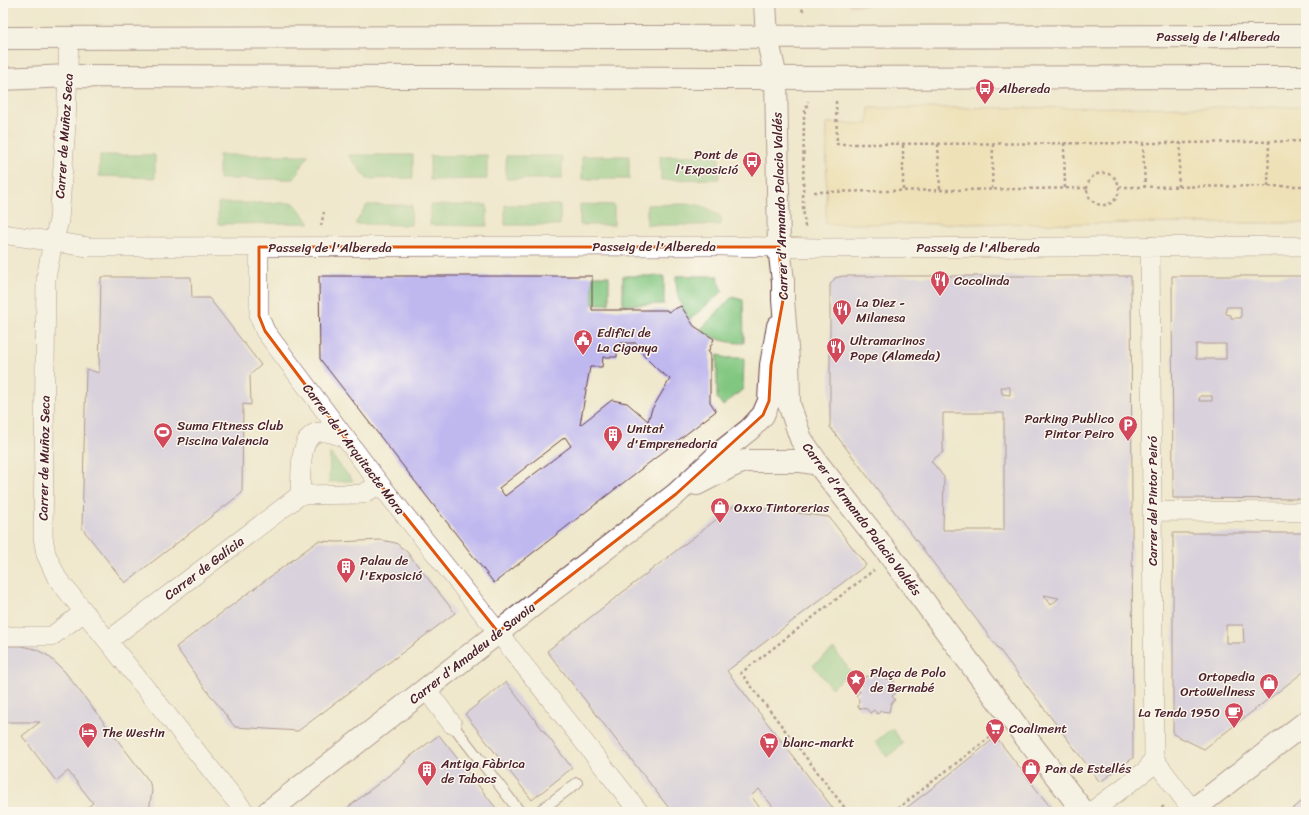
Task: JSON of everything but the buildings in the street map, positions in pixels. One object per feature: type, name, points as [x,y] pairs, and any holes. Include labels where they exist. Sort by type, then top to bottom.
[{"type":"main road","points":[[765,3],[767,37]]},
{"type":"main road","name":"Passeig de l'Albereda","points":[[3,38],[1306,36]]},
{"type":"main road","name":"Carrer d'Armando Palacio Valdés","points":[[767,37],[776,78],[779,247],[783,281],[789,404],[801,439],[818,464],[888,553],[1016,725],[1084,812]]},
{"type":"main road","points":[[3,79],[68,76],[776,78],[1306,77]]},
{"type":"main road","name":"Carrer d'Amadeu de Savoia","points":[[268,812],[676,494],[721,452],[750,428],[762,415],[769,401],[771,365],[783,300]]},
{"type":"main road","name":"Carrer d'Amadeu de Savoia","points":[[676,494],[732,466],[746,461],[800,461],[818,464]]},
{"type":"main road","points":[[1190,812],[1306,722]]},
{"type":"street","name":"Carrer de Muñoz Seca","points":[[69,38],[59,220],[46,278],[43,537],[46,554],[54,572],[84,612],[245,812]]},
{"type":"street","name":"Passeig de l'Albereda","points":[[3,234],[88,247],[1306,246]]},
{"type":"street","name":"Carrer del Pintor Peiró","points":[[1150,246],[1154,757]]},
{"type":"street","name":"Carrer de l'Arquitecte Mora","points":[[259,247],[259,316],[261,324],[344,438],[639,812]]},
{"type":"street","points":[[344,438],[331,432],[320,432],[310,437],[302,450],[300,495],[362,494],[379,483]]},
{"type":"street","name":"Carrer de Galícia","points":[[108,641],[300,495]]},
{"type":"street","points":[[1152,511],[1306,512]]},
{"type":"street","points":[[3,636],[52,636],[84,612]]},
{"type":"street","points":[[426,689],[452,724]]},
{"type":"street","points":[[1091,812],[1148,769],[1154,757]]},
{"type":"street","points":[[1154,757],[1187,803],[1187,812]]},
{"type":"lane","points":[[452,724],[520,812]]},
{"type":"lane","points":[[538,812],[577,783]]},
{"type":"path","points":[[800,3],[814,36]]},
{"type":"path","points":[[807,247],[804,206],[804,115],[816,78]]},
{"type":"path","points":[[836,101],[837,144],[1181,143],[1306,141],[1306,161]]},
{"type":"path","points":[[1268,186],[1269,141]]},
{"type":"path","points":[[1064,143],[1065,188]]},
{"type":"path","points":[[1143,143],[1145,187]]},
{"type":"path","points":[[1178,187],[1181,143]]},
{"type":"path","points":[[903,144],[903,190]]},
{"type":"path","points":[[938,144],[940,189]]},
{"type":"path","points":[[992,189],[993,144]]},
{"type":"path","points":[[1103,173],[1113,176],[1119,184],[1119,188],[1115,199],[1107,204],[1102,204],[1092,200],[1089,196],[1088,188],[1090,181],[1093,177],[1103,173]]},
{"type":"path","points":[[1119,188],[1306,186]]},
{"type":"path","points":[[814,192],[1088,188]]},
{"type":"path","points":[[848,812],[741,673],[874,570]]},
{"type":"path","points":[[893,812],[999,730]]},
{"type":"highlighted area","points":[[259,247],[779,247],[783,300],[771,365],[769,401],[763,415],[676,494],[498,632],[379,483],[265,331],[259,316]]},
{"type":"green space","points":[[100,155],[155,155],[155,178],[99,176]]},
{"type":"green space","points":[[219,155],[308,155],[294,179],[219,179]]},
{"type":"green space","points":[[348,155],[413,155],[413,178],[367,179]]},
{"type":"green space","points":[[487,155],[487,179],[430,180],[430,156]]},
{"type":"green space","points":[[719,155],[719,179],[661,180],[660,156]]},
{"type":"green space","points":[[506,156],[562,156],[562,179],[506,179]]},
{"type":"green space","points":[[582,156],[629,156],[629,179],[582,179]]},
{"type":"green space","points":[[218,203],[294,203],[310,223],[218,224]]},
{"type":"green space","points":[[580,204],[614,205],[614,225],[580,225]]},
{"type":"green space","points":[[367,205],[412,205],[411,225],[355,224]]},
{"type":"green space","points":[[430,205],[487,205],[487,226],[430,225]]},
{"type":"green space","points":[[505,205],[560,205],[560,225],[505,225]]},
{"type":"green space","points":[[647,205],[700,205],[707,208],[721,217],[721,225],[647,225]]},
{"type":"green space","points":[[592,276],[609,276],[609,304],[592,304]]},
{"type":"green space","points":[[623,276],[664,276],[664,304],[623,305]]},
{"type":"green space","points":[[676,276],[718,276],[720,287],[723,291],[689,320],[679,299]]},
{"type":"green space","points":[[732,297],[743,300],[744,343],[721,340],[700,330]]},
{"type":"green space","points":[[719,355],[726,358],[744,358],[743,389],[723,406],[717,398],[717,356]]},
{"type":"green space","points":[[330,453],[353,481],[329,482]]},
{"type":"green space","points":[[834,649],[851,672],[831,688],[813,665]]},
{"type":"green space","points":[[892,728],[903,744],[887,757],[875,742]]},
{"type":"sand","points":[[850,3],[1306,3],[1306,4],[850,5]]},
{"type":"sand","points":[[1306,107],[1306,223],[826,224],[827,123],[868,124],[869,108]]},
{"type":"place","name":"Albereda","points":[[985,105]]},
{"type":"place","name":"Pont de l'Exposició","points":[[752,178]]},
{"type":"place","name":"Cocolinda","points":[[940,297]]},
{"type":"place","name":"La Diez - Milanesa","points":[[842,326]]},
{"type":"place","name":"Edifici de La Cigonya","points":[[583,356]]},
{"type":"place","name":"Ultramarinos Pope (Alameda)","points":[[836,364]]},
{"type":"place","name":"Parking Publico Pintor Peiro","points":[[1128,442]]},
{"type":"place","name":"Suma Fitness Club Piscina Valencia","points":[[163,449]]},
{"type":"place","name":"Unitat d'Emprenedoria","points":[[613,452]]},
{"type":"place","name":"Oxxo Tintorerias","points":[[720,524]]},
{"type":"place","name":"Palau de l'Exposició","points":[[346,584]]},
{"type":"place","name":"Plaça de Polo de Bernabé","points":[[856,696]]},
{"type":"place","name":"Ortopedia OrtoWellness","points":[[1269,700]]},
{"type":"place","name":"La Tenda 1950","points":[[1234,729]]},
{"type":"place","name":"Coaliment","points":[[995,745]]},
{"type":"place","name":"The Westin","points":[[88,749]]},
{"type":"place","name":"blanc-markt","points":[[769,759]]},
{"type":"place","name":"Pan de Estellés","points":[[1031,785]]},
{"type":"place","name":"Antiga Fàbrica de Tabacs","points":[[427,787]]}]
